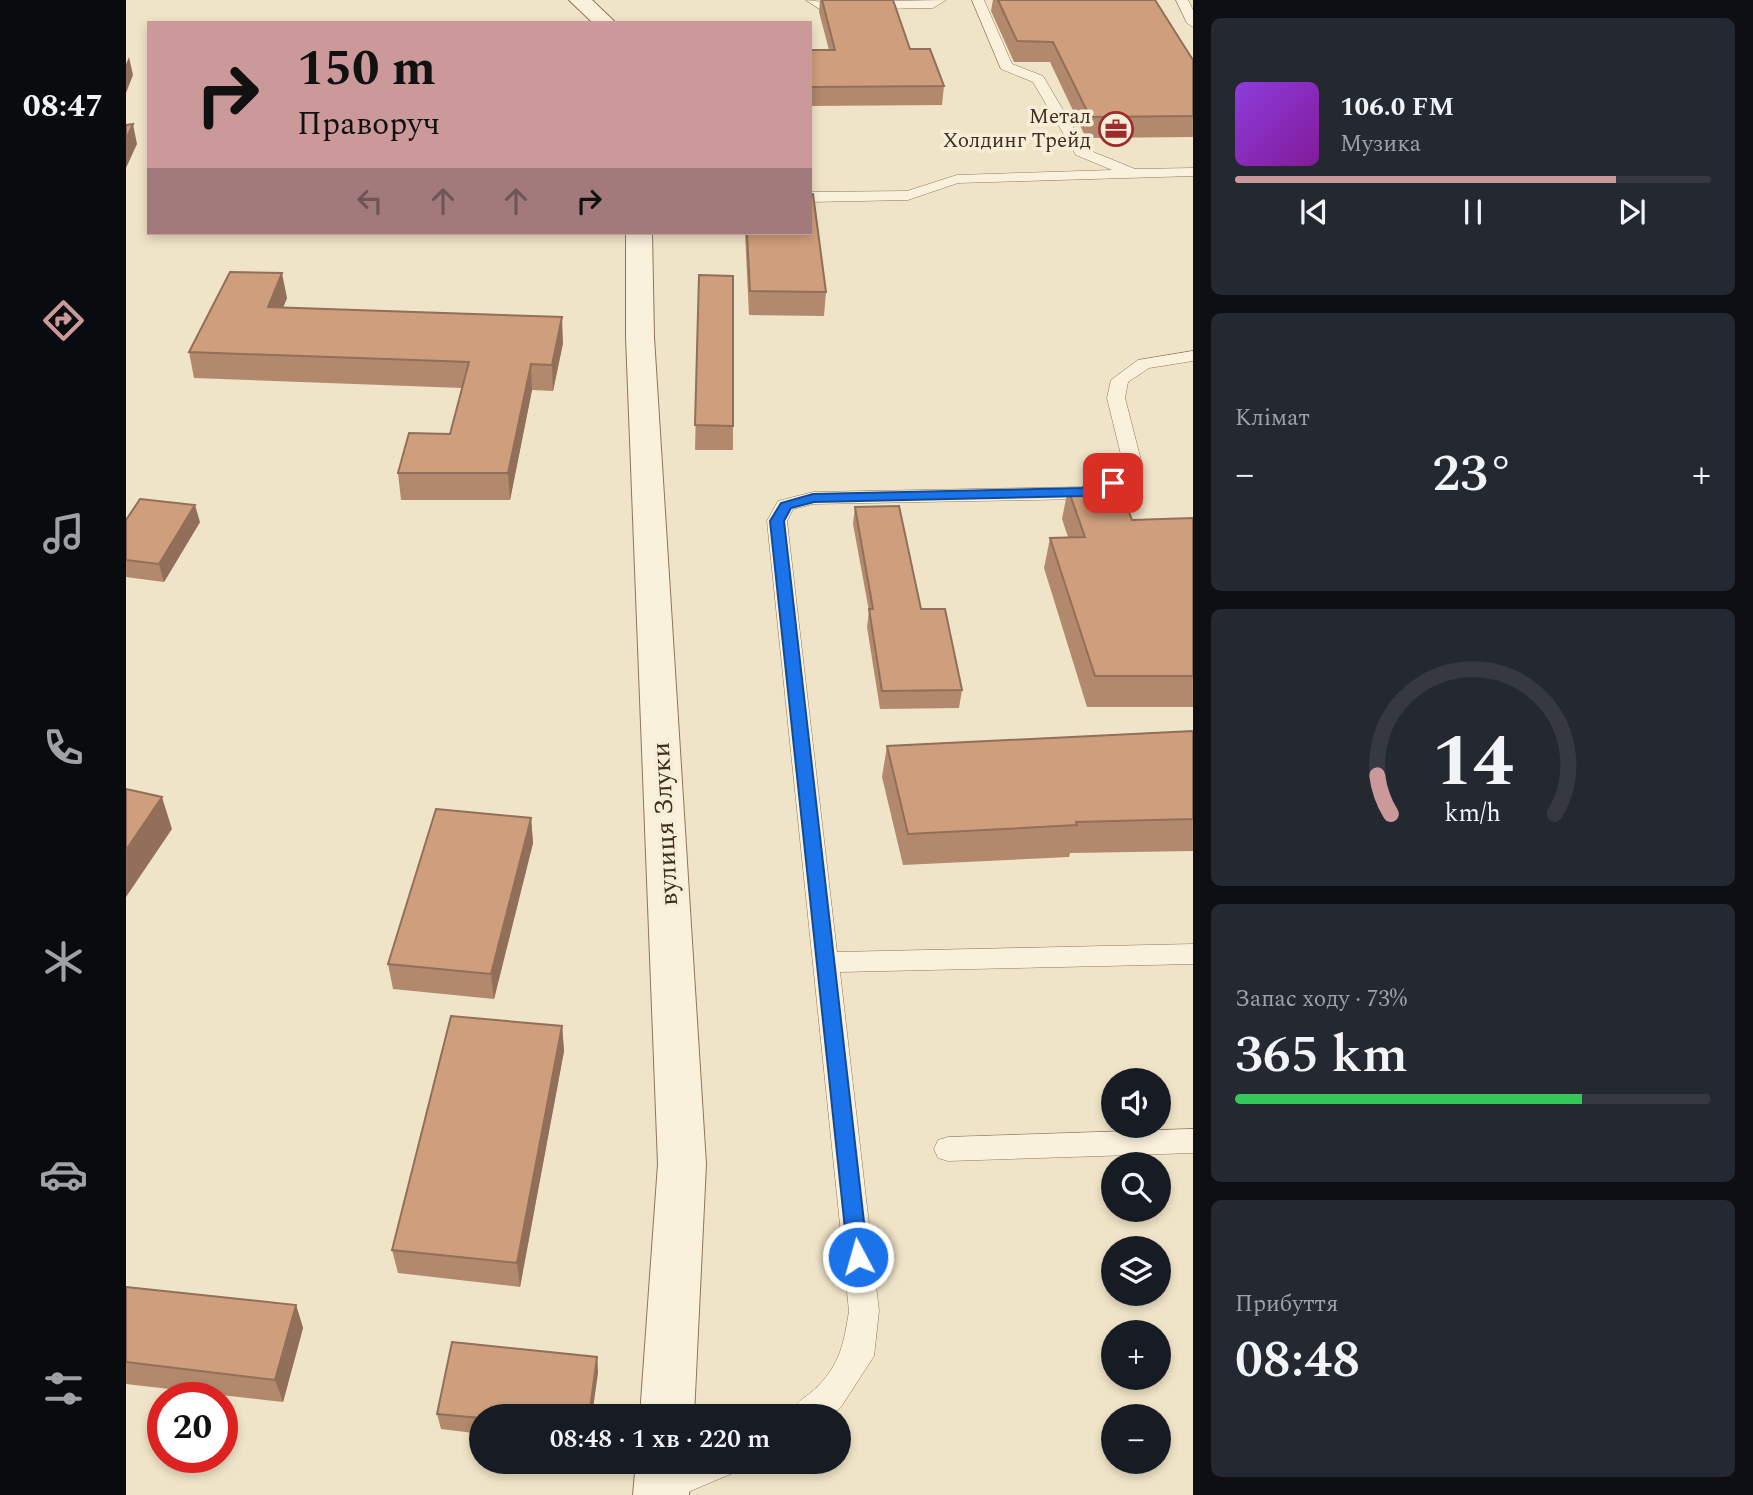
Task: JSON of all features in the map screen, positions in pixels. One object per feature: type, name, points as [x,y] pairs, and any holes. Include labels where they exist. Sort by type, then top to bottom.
[{"type":"street","points":[[579,0],[604,21]]},
{"type":"street","name":"вулиця Злуки","points":[[639,235],[640,337],[682,1164],[668,1404]]},
{"type":"lane","points":[[812,0],[821,6],[933,4],[940,0]]},
{"type":"lane","points":[[978,0],[1006,66],[1038,79],[1081,152],[1139,176]]},
{"type":"lane","points":[[1181,0],[1193,23]]},
{"type":"lane","points":[[812,197],[908,195],[957,179],[1139,176],[1193,172]]},
{"type":"lane","points":[[820,1404],[830,1396],[858,1356],[864,1311],[777,521],[785,505],[813,498],[1084,492],[1113,483],[1133,464],[1116,398],[1120,380],[1143,364],[1193,356]]},
{"type":"lane","points":[[826,962],[1193,954]]},
{"type":"lane","points":[[948,1149],[1193,1142]]},
{"type":"lane","points":[[663,1481],[683,1474]]},
{"type":"building","points":[[822,0],[893,0],[910,49],[930,49],[944,86],[812,87],[812,50],[835,50]]},
{"type":"building","points":[[998,0],[1155,0],[1193,60],[1193,116],[1090,117],[1053,42],[1017,41]]},
{"type":"building","points":[[133,124],[126,139],[126,125]]},
{"type":"building","points":[[813,194],[826,292],[750,291],[747,235],[812,235]]},
{"type":"building","points":[[230,272],[282,273],[268,307],[562,317],[552,365],[531,364],[508,473],[398,473],[409,433],[450,434],[469,362],[189,352]]},
{"type":"building","points":[[699,275],[733,276],[733,426],[695,425]]},
{"type":"building","points":[[1119,487],[1132,520],[1193,518],[1193,676],[1095,676],[1050,538],[1085,537],[1068,489]]},
{"type":"building","points":[[140,499],[195,505],[159,564],[126,560],[126,520]]},
{"type":"building","points":[[899,506],[921,609],[945,609],[962,690],[882,691],[869,609],[873,609],[855,507]]},
{"type":"building","points":[[1193,731],[1193,819],[1076,822],[1077,825],[908,834],[887,746]]},
{"type":"building","points":[[126,789],[162,797],[126,850]]},
{"type":"building","points":[[436,809],[531,818],[491,974],[388,964]]},
{"type":"building","points":[[451,1016],[562,1026],[517,1263],[392,1250]]},
{"type":"building","points":[[126,1287],[296,1305],[275,1380],[126,1362]]},
{"type":"building","points":[[452,1342],[597,1357],[591,1404],[469,1404],[469,1417],[437,1414]]},
{"type":"place","name":"Метал Холдинг Трейд","points":[[1116,129]]},
{"type":"route","points":[[858,1257],[777,521],[785,505],[813,498],[1084,492],[1113,483]]}]
